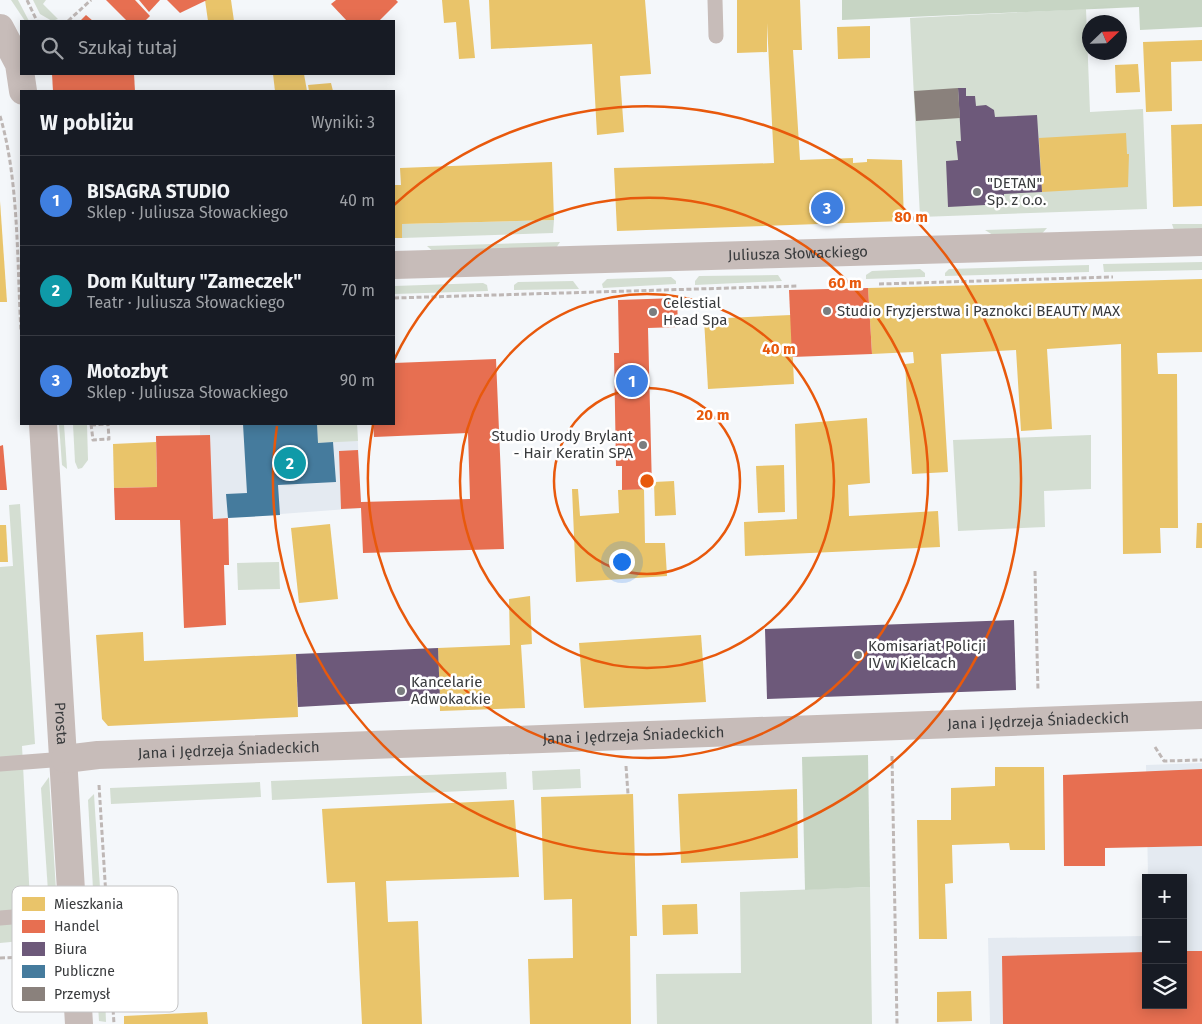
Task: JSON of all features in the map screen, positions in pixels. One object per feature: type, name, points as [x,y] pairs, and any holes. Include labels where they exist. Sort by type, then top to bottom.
[{"type":"street","points":[[0,28],[6,36],[19,64],[20,71]]},
{"type":"street","points":[[21,75],[23,90]]},
{"type":"street","name":"Juliusza Słowackiego","points":[[395,265],[1202,242]]},
{"type":"street","name":"Prosta","points":[[43,425],[72,886]]},
{"type":"street","name":"Jana i Jędrzeja Śniadeckich","points":[[65,759],[126,754],[1202,714]]},
{"type":"lane","points":[[715,0],[716,36]]},
{"type":"lane","points":[[0,764],[65,759]]},
{"type":"path","points":[[27,0],[37,20]]},
{"type":"path","points":[[69,20],[91,0]]},
{"type":"path","points":[[0,116],[7,142],[12,188],[20,315]]},
{"type":"path","points":[[877,284],[1122,277]]},
{"type":"path","points":[[395,298],[801,286]]},
{"type":"path","points":[[91,425],[93,440],[108,439],[108,425]]},
{"type":"path","points":[[1035,571],[1038,700]]},
{"type":"path","points":[[892,748],[897,1024]]},
{"type":"path","points":[[626,760],[628,794]]},
{"type":"path","points":[[99,782],[105,886]]},
{"type":"shaded area","points":[[11,0],[18,0],[28,20],[24,20]]},
{"type":"shaded area","points":[[33,0],[46,0],[43,4],[58,19],[50,20],[40,14]]},
{"type":"shaded area","points":[[1086,9],[1086,15],[1082,15],[1082,60],[1088,60],[1090,112],[1143,109],[1147,209],[920,217],[910,18]]},
{"type":"shaded area","points":[[554,220],[553,233],[402,238],[402,224]]},
{"type":"shaded area","points":[[1172,224],[1202,224],[1202,233],[1175,233]]},
{"type":"shaded area","points":[[1047,228],[1038,238],[999,239],[985,230]]},
{"type":"shaded area","points":[[560,242],[554,251],[437,255],[427,246]]},
{"type":"shaded area","points":[[1202,262],[1202,270],[1104,272],[1103,264]]},
{"type":"shaded area","points":[[1089,265],[1089,272],[945,276],[949,269]]},
{"type":"shaded area","points":[[920,269],[925,273],[925,277],[866,279],[866,275],[872,271]]},
{"type":"shaded area","points":[[778,275],[782,281],[695,285],[695,281],[699,276]]},
{"type":"shaded area","points":[[671,277],[676,281],[676,284],[603,288],[602,284],[607,279]]},
{"type":"shaded area","points":[[573,281],[579,289],[514,290],[514,285],[518,282]]},
{"type":"shaded area","points":[[483,283],[487,285],[488,291],[395,294],[395,286]]},
{"type":"shaded area","points":[[59,425],[64,425],[67,469],[62,465]]},
{"type":"shaded area","points":[[73,425],[87,425],[88,460],[82,468],[78,469],[75,462]]},
{"type":"shaded area","points":[[200,425],[357,425],[361,508],[213,519],[209,435],[200,435]]},
{"type":"shaded area","points":[[317,425],[357,425],[358,441],[318,443]]},
{"type":"shaded area","points":[[1091,435],[1091,489],[1044,491],[1045,527],[958,531],[953,440]]},
{"type":"shaded area","points":[[20,504],[35,744],[22,746],[29,886],[12,886],[12,942],[0,943],[0,567],[13,566],[9,505]]},
{"type":"shaded area","points":[[279,562],[280,589],[238,590],[237,563]]},
{"type":"shaded area","points":[[1202,763],[1202,1024],[990,1024],[988,938],[1142,936],[1142,1009],[1187,1009],[1187,874],[1148,874],[1146,765]]},
{"type":"shaded area","points":[[580,769],[581,788],[533,790],[532,771]]},
{"type":"shaded area","points":[[506,772],[507,789],[272,800],[271,781]]},
{"type":"shaded area","points":[[49,777],[56,886],[48,886],[41,788]]},
{"type":"shaded area","points":[[260,782],[261,797],[111,804],[110,788]]},
{"type":"shaded area","points":[[94,794],[100,886],[93,886],[88,800]]},
{"type":"shaded area","points":[[870,887],[872,1024],[657,1024],[656,974],[741,973],[740,892]]},
{"type":"shaded area","points":[[98,1012],[106,1012],[106,1022],[99,1021]]},
{"type":"green space","points":[[842,0],[1202,0],[1202,27],[1140,30],[1139,7],[842,20]]},
{"type":"green space","points":[[868,755],[870,887],[805,890],[802,757]]},
{"type":"building: Mieszkania","points":[[205,0],[231,0],[234,20],[208,20]]},
{"type":"building: Mieszkania","points":[[442,0],[469,0],[475,58],[459,59],[456,22],[444,23]]},
{"type":"building: Mieszkania","points":[[489,0],[645,0],[651,74],[620,76],[624,132],[597,135],[592,44],[491,49]]},
{"type":"building: Mieszkania","points":[[737,0],[800,0],[802,50],[793,50],[800,160],[853,158],[853,163],[867,162],[867,159],[902,160],[904,221],[617,231],[614,168],[774,163],[767,23],[767,52],[737,53]]},
{"type":"building: Mieszkania","points":[[870,26],[870,58],[838,59],[837,27]]},
{"type":"building: Mieszkania","points":[[1202,40],[1202,61],[1171,62],[1172,111],[1146,112],[1143,42]]},
{"type":"building: Mieszkania","points":[[1138,64],[1140,92],[1116,93],[1115,65]]},
{"type":"building: Mieszkania","points":[[273,75],[304,75],[307,90],[275,90]]},
{"type":"building: Mieszkania","points":[[331,83],[333,90],[309,90],[308,85]]},
{"type":"building: Mieszkania","points":[[1202,124],[1202,206],[1173,207],[1171,125]]},
{"type":"building: Mieszkania","points":[[1126,133],[1127,154],[1129,154],[1128,187],[1042,192],[1039,138]]},
{"type":"building: Mieszkania","points":[[552,162],[554,220],[402,224],[402,238],[395,238],[395,185],[401,185],[400,168]]},
{"type":"building: Mieszkania","points":[[0,201],[7,302],[0,302]]},
{"type":"building: Mieszkania","points":[[1202,279],[1202,352],[1157,353],[1158,374],[1177,374],[1178,528],[1160,528],[1161,553],[1123,554],[1121,344],[1047,349],[1052,429],[1021,431],[1016,350],[941,354],[948,472],[912,474],[905,364],[914,363],[913,352],[872,354],[868,288]]},
{"type":"building: Mieszkania","points":[[791,315],[794,384],[708,389],[704,319]]},
{"type":"building: Mieszkania","points":[[867,418],[870,483],[848,485],[849,516],[938,511],[940,547],[745,556],[744,522],[797,519],[795,424]]},
{"type":"building: Mieszkania","points":[[156,442],[157,487],[114,488],[113,444]]},
{"type":"building: Mieszkania","points":[[784,465],[785,512],[758,513],[756,466]]},
{"type":"building: Mieszkania","points":[[674,481],[676,515],[655,516],[654,482]]},
{"type":"building: Mieszkania","points":[[572,489],[578,489],[580,516],[619,513],[618,490],[644,489],[645,543],[665,543],[667,576],[576,582]]},
{"type":"building: Mieszkania","points":[[1197,523],[1202,523],[1202,548],[1196,548]]},
{"type":"building: Mieszkania","points":[[330,524],[338,599],[299,603],[291,528]]},
{"type":"building: Mieszkania","points":[[0,525],[6,525],[8,562],[0,562]]},
{"type":"building: Mieszkania","points":[[530,596],[532,644],[521,645],[525,708],[440,711],[438,648],[510,645],[509,599]]},
{"type":"building: Mieszkania","points":[[143,632],[144,661],[296,654],[298,717],[108,726],[102,719],[96,635]]},
{"type":"building: Mieszkania","points":[[701,635],[706,702],[584,708],[579,643]]},
{"type":"building: Mieszkania","points":[[995,767],[1044,767],[1045,850],[1010,850],[1009,843],[952,845],[953,883],[945,884],[947,939],[919,939],[917,820],[951,820],[951,788],[995,786]]},
{"type":"building: Mieszkania","points":[[797,789],[798,858],[681,863],[678,794]]},
{"type":"building: Mieszkania","points":[[633,794],[637,936],[630,936],[631,1024],[530,1024],[528,959],[573,958],[572,899],[544,900],[541,797]]},
{"type":"building: Mieszkania","points":[[514,800],[519,877],[386,881],[388,922],[418,921],[422,1024],[362,1024],[355,882],[327,883],[322,809]]},
{"type":"building: Mieszkania","points":[[697,904],[698,934],[663,935],[662,905]]},
{"type":"building: Mieszkania","points":[[971,991],[972,1021],[937,1022],[937,992]]},
{"type":"building: Mieszkania","points":[[207,1012],[208,1024],[124,1024],[124,1016]]},
{"type":"building: Handel","points":[[106,0],[135,0],[150,16],[146,20],[126,20]]},
{"type":"building: Handel","points":[[139,0],[160,0],[149,12]]},
{"type":"building: Handel","points":[[167,0],[207,0],[180,13]]},
{"type":"building: Handel","points":[[336,0],[396,0],[398,2],[380,20],[346,20],[331,4]]},
{"type":"building: Handel","points":[[86,15],[92,20],[81,20]]},
{"type":"building: Handel","points":[[52,75],[134,75],[135,90],[53,90]]},
{"type":"building: Handel","points":[[868,288],[872,354],[792,357],[789,290]]},
{"type":"building: Handel","points":[[677,298],[678,327],[648,328],[652,489],[622,490],[622,466],[616,466],[614,353],[619,353],[618,300]]},
{"type":"building: Handel","points":[[496,359],[504,549],[363,553],[361,508],[341,509],[339,451],[358,450],[361,502],[470,499],[468,433],[374,437],[373,425],[395,425],[395,363]]},
{"type":"building: Handel","points":[[210,435],[213,519],[228,518],[229,565],[224,565],[226,625],[184,628],[180,520],[115,520],[114,488],[157,487],[156,436]]},
{"type":"building: Handel","points":[[3,445],[7,490],[0,490],[0,446]]},
{"type":"building: Handel","points":[[1202,769],[1202,846],[1105,848],[1105,866],[1064,866],[1063,775]]},
{"type":"building: Handel","points":[[1187,951],[1202,951],[1202,1024],[1003,1024],[1002,956],[1142,952],[1142,1009],[1187,1009]]},
{"type":"building: Biura","points":[[958,88],[966,88],[966,96],[975,96],[976,106],[986,105],[994,110],[995,117],[1037,115],[1042,192],[1004,194],[1004,204],[948,207],[946,161],[958,160],[956,141],[961,141]]},
{"type":"building: Biura","points":[[1014,620],[1016,690],[767,699],[765,629]]},
{"type":"building: Biura","points":[[438,648],[440,699],[298,707],[296,654]]},
{"type":"building: Publiczne","points":[[243,425],[317,425],[318,443],[333,442],[336,482],[278,485],[280,515],[228,518],[226,494],[247,493]]},
{"type":"building: Przemysł","points":[[958,88],[960,118],[916,121],[914,91]]},
{"type":"place","name":"\"DETAN\" Sp. z o.o.","points":[[977,192]]},
{"type":"place","name":"Motozbyt","points":[[827,208]]},
{"type":"place","name":"Studio Fryzjerstwa i Paznokci BEAUTY MAX","points":[[827,311]]},
{"type":"place","name":"Celestial Head Spa","points":[[653,312]]},
{"type":"place","name":"BISAGRA STUDIO","points":[[632,381]]},
{"type":"place","name":"Studio Urody Brylant - Hair Keratin SPA","points":[[643,445]]},
{"type":"place","name":"Dom Kultury \"Zameczek\"","points":[[290,463]]},
{"type":"place","name":"Komisariat Policji IV w Kielcach","points":[[858,655]]},
{"type":"place","name":"Kancelarie Adwokackie","points":[[401,691]]}]
